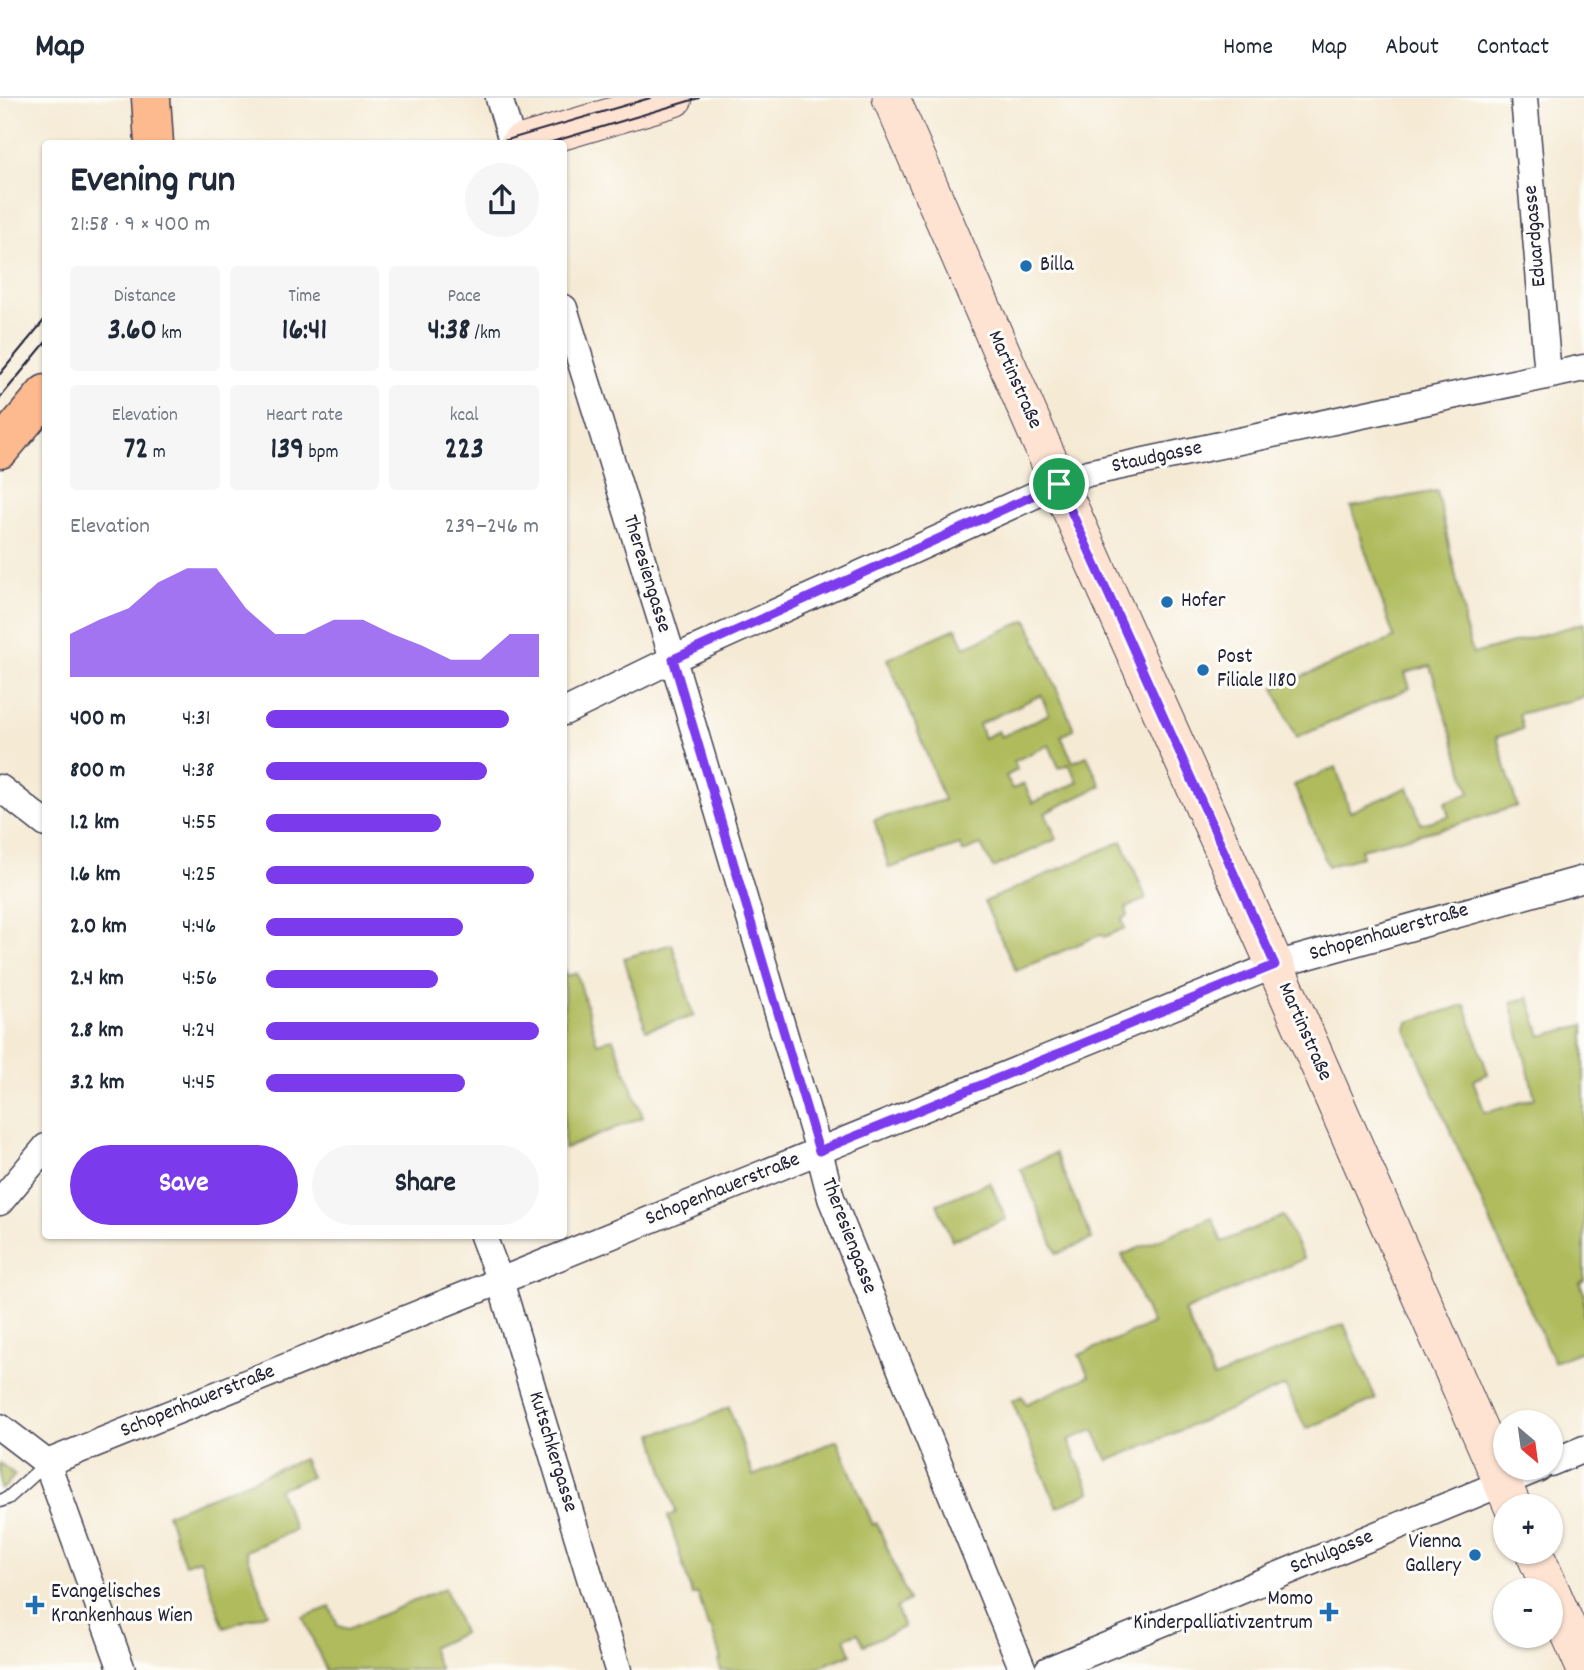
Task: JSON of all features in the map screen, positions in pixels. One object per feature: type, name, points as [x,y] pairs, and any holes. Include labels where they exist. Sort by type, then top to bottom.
[{"type":"main road","points":[[151,98],[154,140]]},
{"type":"main road","points":[[0,449],[42,399]]},
{"type":"street","points":[[499,98],[512,140]]},
{"type":"street","points":[[532,140],[674,98]]},
{"type":"street","name":"Martinstraße","points":[[891,98],[1059,484],[1275,965],[1508,1494]]},
{"type":"street","name":"Eduardgasse","points":[[1524,98],[1548,375]]},
{"type":"street","name":"Theresiengasse","points":[[567,318],[673,659],[831,1198],[1023,1670]]},
{"type":"street","name":"Staudgasse","points":[[567,711],[673,659],[1088,473],[1584,368]]},
{"type":"street","points":[[0,788],[42,821]]},
{"type":"street","name":"Schopenhauerstraße","points":[[47,1463],[1275,965],[1584,878]]},
{"type":"street","points":[[0,1202],[42,1152]]},
{"type":"street","name":"Kutschkergasse","points":[[484,1239],[500,1281],[615,1660]]},
{"type":"street","points":[[0,1427],[47,1463],[122,1670]]},
{"type":"street","points":[[1563,1458],[1584,1449]]},
{"type":"street","name":"Schulgasse","points":[[1509,1494],[1525,1480]]},
{"type":"street","name":"Schulgasse","points":[[1048,1670],[1493,1501]]},
{"type":"street","points":[[1539,1564],[1584,1667]]},
{"type":"lane","name":"Schopenhauerstraße","points":[[0,1501],[8,1498],[47,1463]]},
{"type":"green space","points":[[1437,491],[1464,623],[1473,654],[1584,623],[1584,697],[1519,714],[1523,729],[1497,737],[1517,806],[1361,849],[1362,857],[1328,866],[1294,785],[1336,767],[1350,812],[1408,787],[1421,824],[1449,816],[1445,802],[1470,793],[1430,666],[1405,673],[1410,688],[1296,738],[1274,688],[1394,638],[1351,507]]},
{"type":"green space","points":[[1027,620],[1074,729],[1061,736],[1073,762],[1087,756],[1101,786],[1045,813],[1057,839],[993,868],[981,845],[963,852],[960,845],[889,868],[874,820],[944,800],[887,659],[956,628],[965,647]],"holes":[[[1041,695],[1049,714],[1001,737],[998,731],[984,738],[979,724]],[[1049,745],[1059,768],[1069,764],[1078,782],[1033,803],[1024,784],[1012,789],[1006,776],[1017,770],[1014,761]]]},
{"type":"green space","points":[[1122,841],[1146,898],[1126,908],[1128,916],[1122,919],[1125,928],[1104,937],[1102,934],[1016,971],[984,902]]},
{"type":"green space","points":[[672,944],[694,1016],[646,1030],[624,958]]},
{"type":"green space","points":[[577,973],[597,1043],[613,1039],[643,1117],[567,1148],[567,976]]},
{"type":"green space","points":[[1529,998],[1541,1036],[1584,1025],[1584,1280],[1580,1283],[1584,1293],[1584,1350],[1554,1362],[1406,1030],[1408,1022],[1465,1005],[1488,1074],[1473,1080],[1485,1113],[1535,1098],[1511,1002]]},
{"type":"green space","points":[[1055,1153],[1092,1239],[1057,1254],[1021,1169]]},
{"type":"green space","points":[[990,1182],[1006,1219],[952,1240],[937,1204]]},
{"type":"green space","points":[[1283,1216],[1304,1259],[1184,1311],[1214,1378],[1344,1324],[1376,1399],[1306,1429],[1285,1386],[1108,1461],[1094,1430],[1068,1440],[1091,1492],[1057,1507],[1012,1401],[1022,1396],[1026,1404],[1089,1376],[1079,1355],[1152,1324],[1122,1255],[1212,1217],[1222,1242]]},
{"type":"green space","points":[[729,1407],[753,1476],[837,1440],[873,1525],[877,1523],[909,1601],[896,1608],[904,1627],[864,1645],[858,1633],[845,1638],[851,1654],[812,1670],[721,1670],[718,1661],[721,1660],[711,1627],[708,1627],[698,1594],[692,1595],[668,1516],[676,1513],[653,1434],[694,1423]]},
{"type":"green space","points":[[303,1459],[311,1477],[278,1489],[295,1530],[246,1551],[268,1613],[224,1628],[200,1559],[185,1564],[167,1514]]},
{"type":"green space","points":[[0,1463],[15,1475],[0,1489]]},
{"type":"green space","points":[[445,1588],[463,1633],[431,1648],[440,1670],[326,1670],[303,1617],[330,1607],[338,1626],[348,1629]]},
{"type":"tram line","points":[[507,140],[650,98]]},
{"type":"tram line","points":[[558,140],[699,98]]},
{"type":"tram line","points":[[0,374],[42,323]]},
{"type":"tram line","points":[[0,398],[42,347]]},
{"type":"place","name":"Billa","points":[[1026,266]]},
{"type":"place","name":"Hofer","points":[[1167,602]]},
{"type":"place","name":"Post Filiale 1180","points":[[1203,670]]},
{"type":"place","name":"Vienna Gallery","points":[[1475,1555]]},
{"type":"place","name":"Evangelisches Krankenhaus Wien","points":[[35,1605]]},
{"type":"place","name":"Momo Kinderpalliativzentrum","points":[[1329,1612]]},
{"type":"route","points":[[1059,484],[1275,965],[819,1151],[673,659],[1059,484]]}]
